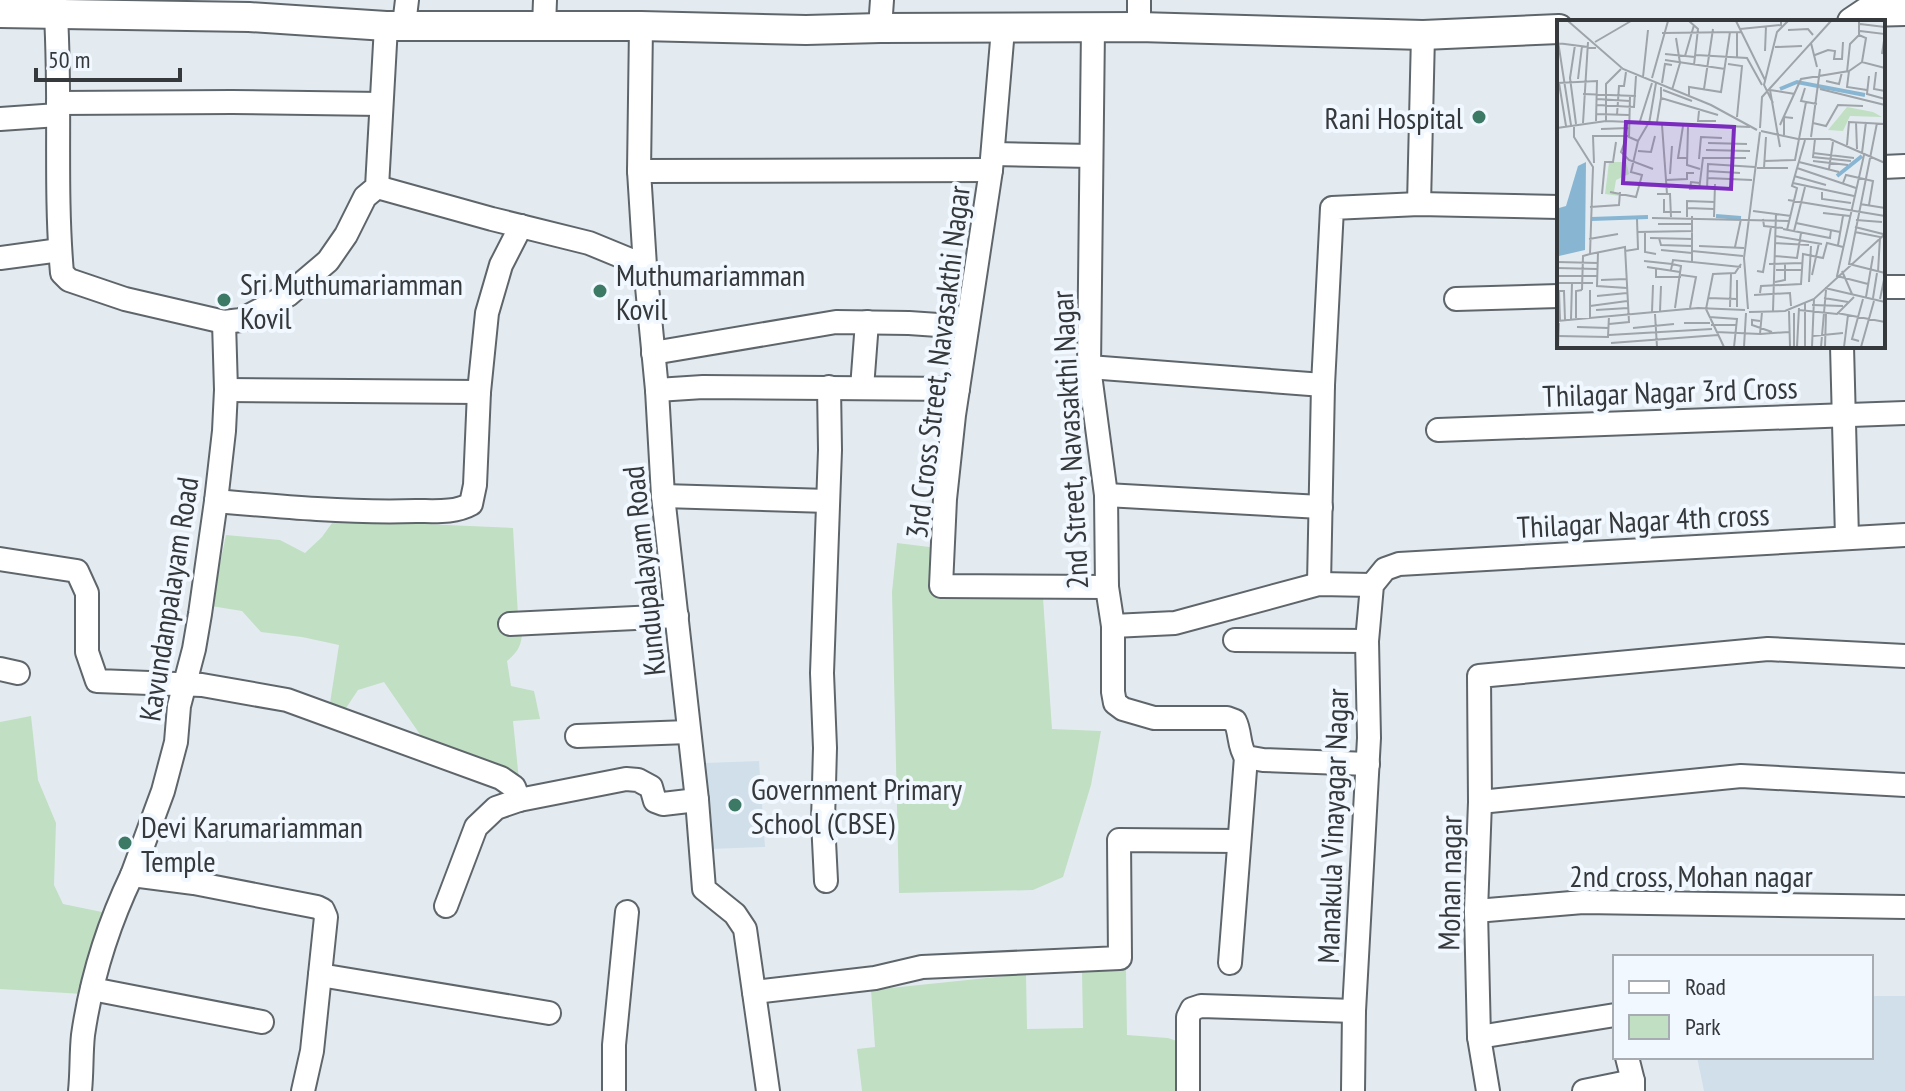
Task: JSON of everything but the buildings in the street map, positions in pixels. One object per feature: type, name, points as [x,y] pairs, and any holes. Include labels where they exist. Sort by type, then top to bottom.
[{"type":"main road","points":[[0,13],[55,7],[250,8],[399,17],[544,13],[641,26],[806,30],[881,14],[1003,29],[1093,28],[1139,14],[1423,35],[1557,29]]},
{"type":"main road","points":[[1855,20],[1867,12],[1905,11]]},
{"type":"main road","points":[[1885,29],[1905,28]]},
{"type":"street","points":[[55,7],[62,273],[69,280],[125,299],[224,322],[241,320],[288,295],[328,261],[346,235],[365,197],[377,187],[381,104],[399,17]]},
{"type":"street","name":"Kundupalayam Road","points":[[641,26],[639,171],[645,266],[663,496],[704,889],[735,914],[745,929],[768,1091]]},
{"type":"street","name":"2nd Street, Navasakthi Nagar","points":[[1093,28],[1089,367],[1106,495],[1107,587],[1113,626],[1115,703],[1123,709],[1154,718],[1227,718],[1235,721],[1241,750],[1246,757]]},
{"type":"street","name":"3rd Cross Street, Navasakthi Nagar","points":[[1003,29],[992,162],[945,499],[941,586],[1107,587]]},
{"type":"street","points":[[1419,204],[1423,35]]},
{"type":"street","points":[[0,119],[58,109],[232,102],[381,104]]},
{"type":"street","points":[[639,171],[992,162],[1091,156]]},
{"type":"street","points":[[1885,167],[1905,166]]},
{"type":"street","points":[[377,187],[589,243],[645,266]]},
{"type":"street","points":[[1319,584],[1323,385],[1332,208],[1419,204],[1557,207]]},
{"type":"street","points":[[216,501],[327,510],[402,512],[462,509],[471,504],[487,313],[501,265],[521,226]]},
{"type":"street","points":[[0,258],[60,250]]},
{"type":"street","points":[[1456,299],[1557,296]]},
{"type":"street","name":"Kavundanpalayam Road","points":[[80,1091],[83,1038],[92,989],[109,929],[163,791],[176,742],[179,706],[200,614],[224,431],[224,322]]},
{"type":"street","points":[[653,353],[836,322],[967,327]]},
{"type":"street","points":[[862,388],[867,322]]},
{"type":"street","points":[[1842,348],[1847,538]]},
{"type":"street","points":[[1089,367],[1323,385]]},
{"type":"street","points":[[657,390],[703,387],[958,389]]},
{"type":"street","points":[[826,881],[822,673],[830,450],[829,387]]},
{"type":"street","points":[[226,390],[479,392]]},
{"type":"street","name":"Thilagar Nagar 3rd Cross","points":[[1438,430],[1905,413]]},
{"type":"street","points":[[1106,495],[1321,507]]},
{"type":"street","points":[[663,496],[828,501]]},
{"type":"street","name":"Thilagar Nagar 4th cross","points":[[1113,626],[1175,623],[1319,584],[1378,577],[1399,564],[1905,535]]},
{"type":"street","points":[[0,559],[77,571],[87,593],[87,652],[97,681],[202,685],[287,700],[501,778],[514,787],[519,800]]},
{"type":"street","name":"Manakula Vinayagar Nagar","points":[[1353,1091],[1354,1011],[1369,738],[1367,641],[1378,577]]},
{"type":"street","points":[[510,624],[677,616]]},
{"type":"street","points":[[1235,640],[1367,641]]},
{"type":"street","name":"Mohan nagar","points":[[1488,1091],[1479,1037],[1476,911],[1480,802],[1479,676],[1768,649],[1905,656]]},
{"type":"street","points":[[577,736],[689,732]]},
{"type":"street","points":[[1230,963],[1246,757],[1368,764]]},
{"type":"street","points":[[1480,802],[1741,776],[1905,785]]},
{"type":"street","points":[[446,906],[476,827],[496,808],[519,800],[626,779],[638,780],[651,787],[655,801],[663,804],[697,800]]},
{"type":"street","points":[[754,992],[875,978],[922,967],[1120,958],[1119,840],[1238,841]]},
{"type":"street","points":[[132,875],[194,883],[323,910],[326,917],[312,1051],[303,1091]]},
{"type":"street","name":"2nd cross, Mohan nagar","points":[[1476,911],[1583,902],[1905,907]]},
{"type":"street","points":[[614,1091],[614,1045],[627,912]]},
{"type":"street","points":[[320,975],[549,1013]]},
{"type":"street","points":[[92,989],[262,1022]]},
{"type":"street","points":[[1188,1091],[1188,1017],[1192,1009],[1201,1006],[1354,1011]]},
{"type":"street","points":[[1479,1037],[1613,1015]]},
{"type":"street","points":[[1584,1091],[1633,1086],[1627,1059]]},
{"type":"shaded area","name":"Government Primary School (CBSE)","points":[[759,761],[765,847],[710,849],[704,763]]},
{"type":"shaded area","points":[[1873,996],[1905,996],[1905,1091],[1704,1091],[1697,1059],[1873,1059]]},
{"type":"green space","points":[[332,523],[513,528],[518,616],[503,615],[503,627],[522,632],[518,648],[507,661],[511,686],[534,691],[540,719],[513,721],[519,780],[430,749],[384,682],[358,690],[346,708],[330,703],[339,645],[261,632],[242,611],[211,606],[226,535],[280,540],[305,553]]},
{"type":"green space","points":[[897,543],[954,550],[951,597],[1025,595],[1043,598],[1052,729],[1101,731],[1091,785],[1063,877],[1033,890],[899,893],[892,592]]},
{"type":"green space","points":[[31,716],[38,780],[56,823],[54,885],[63,904],[107,913],[83,994],[0,989],[0,722]]},
{"type":"green space","points":[[1126,970],[1127,1035],[1168,1038],[1183,1043],[1177,1054],[1178,1091],[862,1091],[857,1049],[875,1047],[871,990],[1026,974],[1027,1029],[1083,1028],[1082,971]]},
{"type":"place","name":"Rani Hospital","points":[[1479,117]]},
{"type":"place","name":"Muthumariamman Kovil","points":[[600,291]]},
{"type":"place","name":"Sri Muthumariamman Kovil","points":[[224,300]]},
{"type":"place","name":"Government Primary School (CBSE)","points":[[735,805]]},
{"type":"place","name":"Devi Karumariamman Temple","points":[[125,843]]}]
